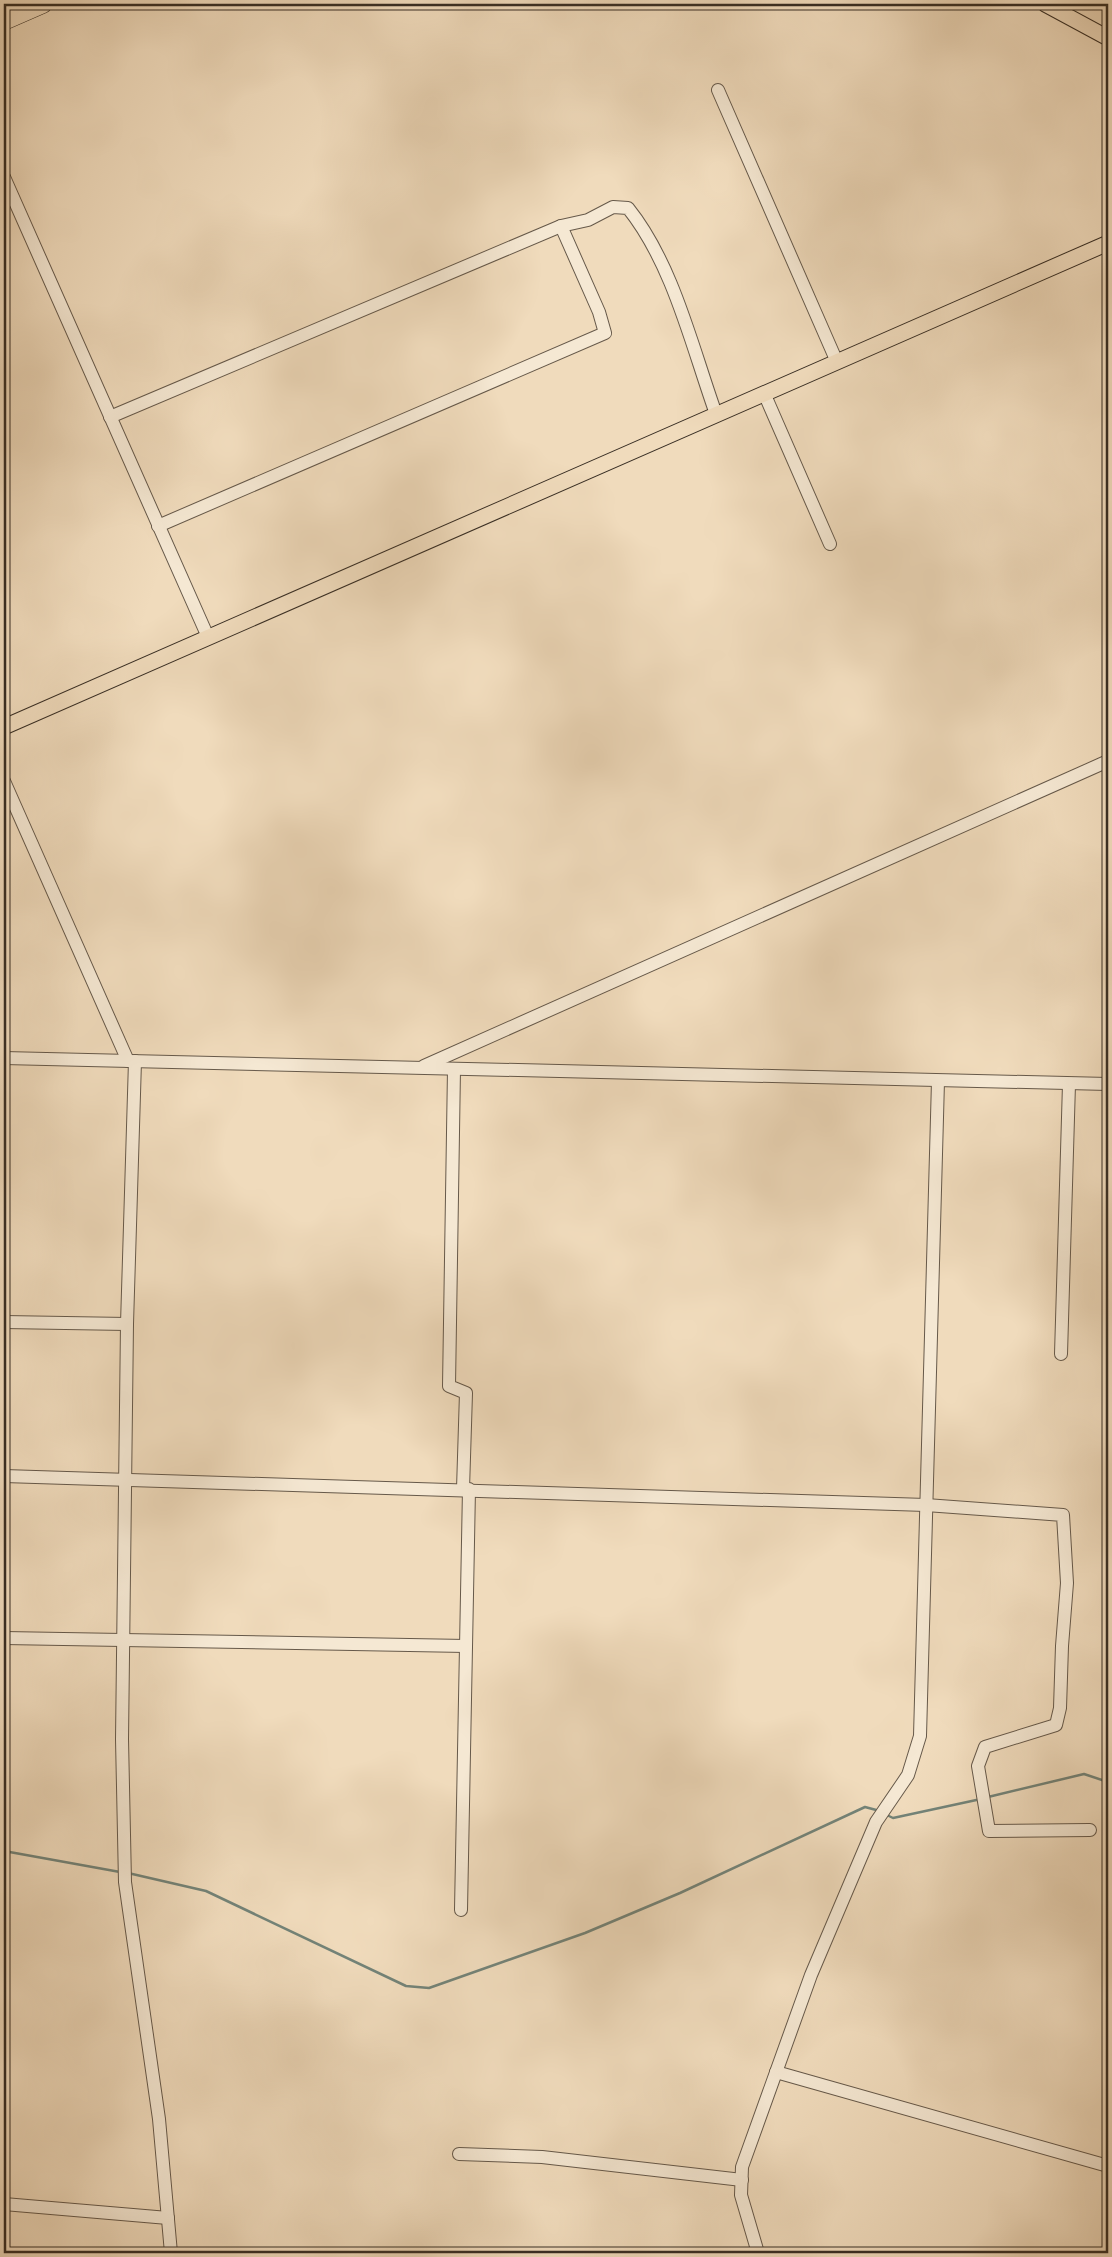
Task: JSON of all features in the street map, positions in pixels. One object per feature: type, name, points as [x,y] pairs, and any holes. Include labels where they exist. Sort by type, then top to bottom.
[{"type":"highway","points":[[4,21],[43,4]]},
{"type":"main road","points":[[1045,4],[1108,38]]},
{"type":"main road","points":[[4,727],[1108,243]]},
{"type":"street","points":[[718,90],[837,362]]},
{"type":"street","points":[[4,177],[208,637]]},
{"type":"street","points":[[110,417],[561,226],[588,220],[613,207],[628,208],[647,235],[678,304],[716,414]]},
{"type":"street","points":[[158,526],[604,332],[599,312],[561,226]]},
{"type":"street","points":[[764,393],[830,544]]},
{"type":"street","points":[[419,1068],[1108,761]]},
{"type":"street","points":[[4,781],[132,1061],[122,1739],[125,1882],[159,2119],[172,2253]]},
{"type":"street","points":[[4,1058],[1108,1084]]},
{"type":"street","points":[[454,1069],[449,1386],[466,1393],[466,1646],[461,1910]]},
{"type":"street","points":[[758,2253],[741,2195],[742,2167],[811,1975],[876,1822],[894,1799],[908,1775],[920,1736],[938,1081]]},
{"type":"street","points":[[1061,1354],[1069,1084]]},
{"type":"street","points":[[4,1322],[128,1324]]},
{"type":"street","points":[[4,1476],[466,1489],[926,1505],[1063,1515],[1067,1583],[1060,1708],[1056,1725],[985,1747],[978,1766],[989,1831],[1090,1830]]},
{"type":"street","points":[[4,1638],[466,1646]]},
{"type":"street","points":[[776,2072],[1108,2166]]},
{"type":"street","points":[[459,2154],[542,2157],[742,2180]]},
{"type":"street","points":[[4,2204],[168,2218]]},
{"type":"waterway","points":[[988,1797],[1084,1774],[1108,1782]]},
{"type":"waterway","points":[[887,1815],[893,1818],[981,1799]]},
{"type":"waterway","points":[[128,1873],[206,1891],[406,1986],[429,1988],[585,1933],[680,1893],[865,1807],[880,1811]]},
{"type":"waterway","points":[[4,1851],[120,1872]]}]
